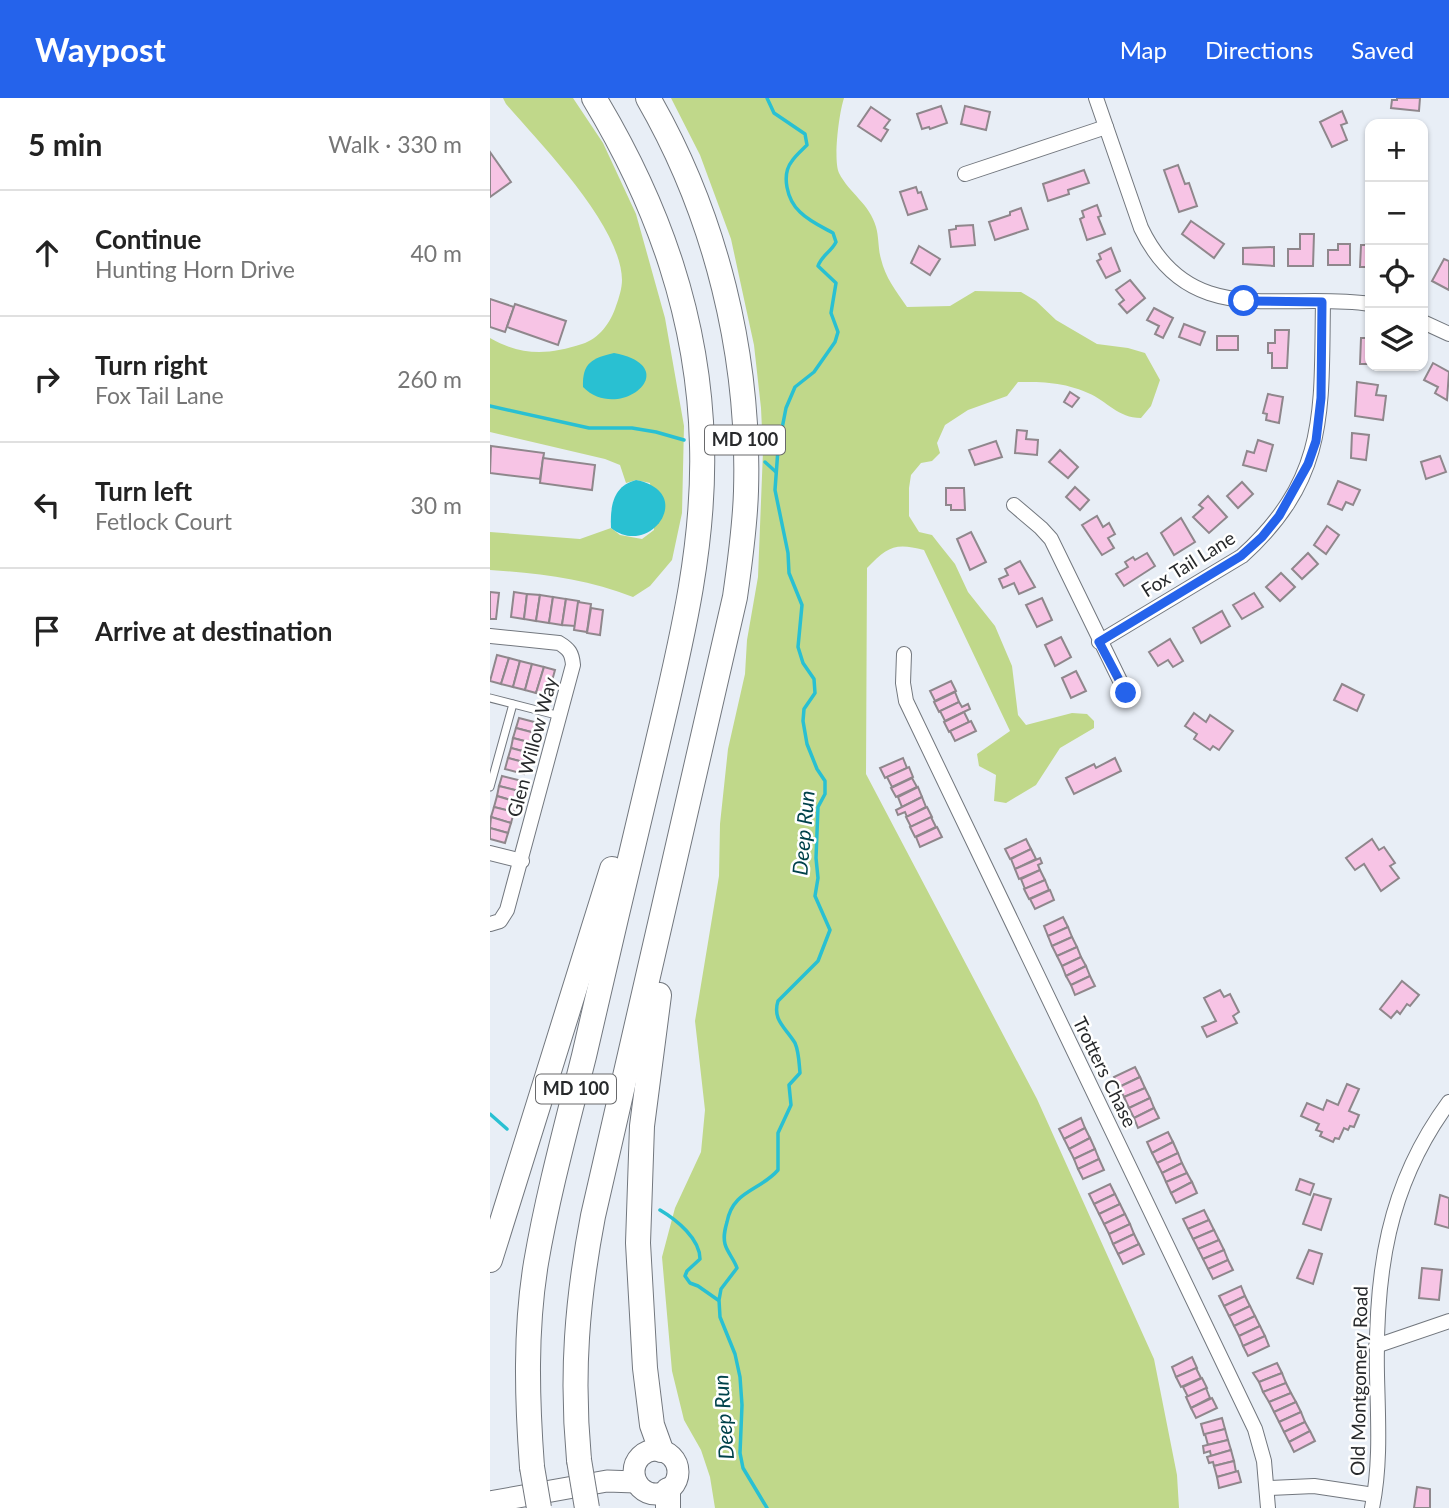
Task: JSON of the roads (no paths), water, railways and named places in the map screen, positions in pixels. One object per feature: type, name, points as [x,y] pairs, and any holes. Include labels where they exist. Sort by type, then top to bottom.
[{"type":"highway","name":"MD 100","points":[[539,1508],[532,1467],[527,1377],[536,1264],[663,716],[699,537],[702,443],[698,397],[683,303],[669,254],[645,192],[621,142],[594,98]]},
{"type":"highway","name":"MD 100","points":[[587,1508],[579,1460],[574,1377],[582,1273],[735,597],[743,543],[746,491],[743,395],[726,290],[711,239],[687,176],[648,98]]},
{"type":"highway","points":[[490,1260],[614,862],[663,716]]},
{"type":"highway","points":[[661,1450],[652,1426],[645,1368],[639,1284],[639,1192],[649,1069],[692,793]]},
{"type":"main road","points":[[661,1450],[673,1457],[678,1471],[668,1499],[641,1488],[635,1474],[646,1451],[661,1450]]},
{"type":"main road","points":[[490,1503],[635,1474]]},
{"type":"street","points":[[1096,98],[1141,228],[1150,247],[1172,272],[1198,289],[1220,297],[1244,301],[1365,304]]},
{"type":"street","points":[[965,174],[1105,127]]},
{"type":"street","name":"Fox Tail Lane","points":[[1099,642],[1241,556],[1262,537],[1279,516],[1308,464],[1316,441],[1321,398],[1322,302]]},
{"type":"street","points":[[1428,324],[1449,334]]},
{"type":"street","points":[[1014,505],[1051,539],[1126,693]]},
{"type":"street","name":"Glen Willow Way","points":[[490,636],[559,643],[568,648],[573,665],[507,911],[500,920],[490,924]]},
{"type":"street","name":"Trotters Chase","points":[[904,654],[903,683],[906,701],[1255,1429],[1264,1461],[1268,1508]]},
{"type":"street","points":[[490,853],[522,861]]},
{"type":"street","name":"Old Montgomery Road","points":[[1373,1502],[1378,1445],[1378,1289],[1391,1220],[1410,1164],[1449,1102]]},
{"type":"street","points":[[1376,1346],[1449,1321]]},
{"type":"street","points":[[1268,1488],[1314,1486],[1373,1502]]},
{"type":"lane","points":[[490,698],[561,716]]},
{"type":"lane","points":[[490,787],[513,704]]},
{"type":"water","points":[[614,353],[635,360],[645,369],[646,380],[628,396],[613,399],[598,397],[583,387],[584,372],[594,360]]},
{"type":"water","points":[[636,480],[654,487],[663,497],[665,509],[661,520],[652,530],[640,535],[626,535],[611,528],[612,505],[622,487]]},
{"type":"waterway","name":"Deep Run","points":[[767,98],[774,113],[805,134],[807,145],[789,167],[787,187],[795,207],[800,212],[833,233],[836,242],[818,266],[836,283],[831,313],[838,332],[835,342],[814,372],[795,387],[786,408],[778,449],[775,490],[788,553],[789,573],[802,605],[798,647],[803,663],[814,679],[815,693],[804,709],[803,721],[807,744],[825,781],[825,794],[818,807],[818,878],[815,896],[830,930],[818,961],[778,1001],[778,1019],[795,1043],[800,1073],[789,1085],[791,1105],[778,1133],[778,1170],[741,1197],[730,1211],[724,1241],[737,1268],[721,1289],[719,1300],[720,1317],[735,1354],[740,1377],[740,1453],[743,1468],[767,1508]]},
{"type":"waterway","points":[[490,406],[589,428],[632,428],[684,440]]},
{"type":"waterway","points":[[765,462],[776,472]]},
{"type":"waterway","points":[[490,1114],[507,1129]]},
{"type":"waterway","points":[[660,1210],[686,1231],[696,1244],[700,1259],[685,1276],[690,1283],[718,1300]]}]
